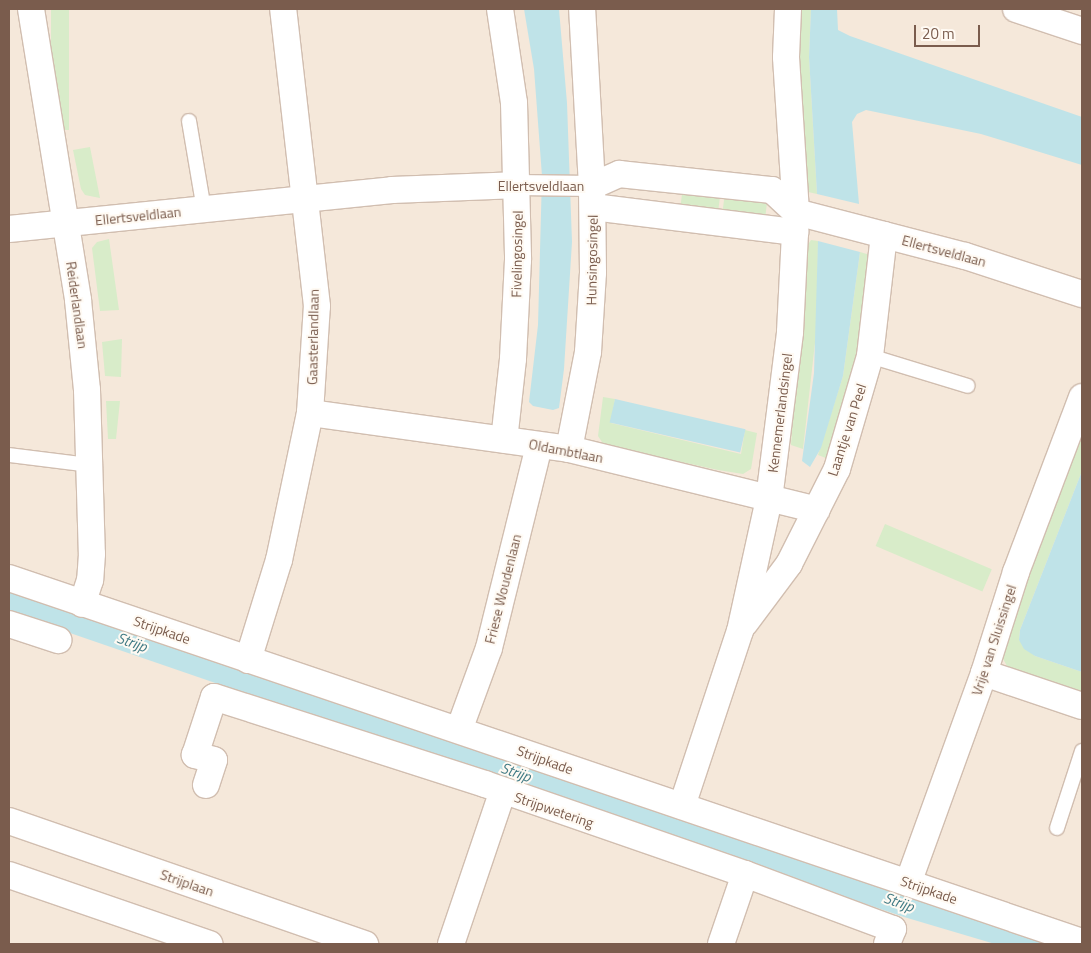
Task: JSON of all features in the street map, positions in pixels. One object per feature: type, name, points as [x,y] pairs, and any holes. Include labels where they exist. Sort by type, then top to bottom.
[{"type":"street","name":"Reiderlandlaan","points":[[31,9],[78,300],[87,390],[92,554],[90,580],[82,604]]},
{"type":"street","name":"Gaasterlandlaan","points":[[248,660],[279,560],[310,413],[317,306],[283,9]]},
{"type":"street","name":"Fivelingosingel","points":[[500,9],[529,185],[518,260],[514,351],[504,440]]},
{"type":"street","name":"Hunsingosingel","points":[[569,449],[588,352],[582,9]]},
{"type":"street","name":"Kennemerlandsingel","points":[[682,806],[740,631],[769,499],[790,332],[795,222],[786,57],[788,9]]},
{"type":"street","points":[[1016,9],[1082,31]]},
{"type":"street","name":"Ellertsveldlaan","points":[[9,229],[65,225],[392,190],[529,185],[586,193],[618,174],[772,190],[795,222],[884,235],[966,256],[1082,294]]},
{"type":"street","points":[[586,193],[795,222]]},
{"type":"street","name":"Laantje van Peel","points":[[740,631],[789,564],[837,469],[870,356],[884,235]]},
{"type":"street","name":"Vrije van Sluissingel","points":[[908,884],[984,673],[1016,572],[1082,398]]},
{"type":"street","name":"Oldambtlaan","points":[[310,413],[569,449],[817,510]]},
{"type":"street","name":"Friese Woudenlaan","points":[[459,730],[489,648],[539,446]]},
{"type":"street","name":"Strijpkade","points":[[9,578],[1082,942]]},
{"type":"street","points":[[9,624],[58,640]]},
{"type":"street","points":[[984,673],[1082,706]]},
{"type":"street","name":"Strijpwetering","points":[[206,785],[205,757],[214,698],[448,772],[502,793],[745,874],[890,937]]},
{"type":"street","points":[[451,944],[502,793]]},
{"type":"street","name":"Strijplaan","points":[[9,821],[366,944]]},
{"type":"street","points":[[721,944],[745,874]]},
{"type":"street","points":[[9,875],[209,944]]},
{"type":"lane","points":[[189,121],[204,210]]},
{"type":"lane","points":[[870,356],[968,386]]},
{"type":"lane","points":[[9,455],[89,465]]},
{"type":"lane","points":[[1057,828],[1082,751]]},
{"type":"shaded area","points":[[9,9],[1082,9],[1082,944],[9,588]]},
{"type":"shaded area","points":[[9,607],[1000,944],[9,944]]},
{"type":"green space","points":[[51,9],[69,9],[69,130],[51,130]]},
{"type":"green space","points":[[798,9],[811,9],[809,57],[817,194],[804,191],[796,68]]},
{"type":"green space","points":[[90,147],[100,198],[85,195],[81,189],[73,150]]},
{"type":"green space","points":[[683,186],[721,191],[718,214],[680,210]]},
{"type":"green space","points":[[725,192],[768,197],[765,219],[722,214]]},
{"type":"green space","points":[[109,239],[119,310],[100,311],[92,248],[97,242]]},
{"type":"green space","points":[[811,240],[818,241],[817,325],[803,449],[791,445],[805,249]]},
{"type":"green space","points":[[860,252],[870,255],[866,319],[831,460],[818,455],[843,376]]},
{"type":"green space","points":[[122,339],[121,377],[105,376],[102,342]]},
{"type":"green space","points":[[603,397],[615,399],[611,423],[741,454],[745,430],[757,433],[751,469],[743,474],[718,470],[604,445],[598,436]]},
{"type":"green space","points":[[106,401],[120,401],[116,439],[108,439]]},
{"type":"green space","points":[[1082,423],[1082,471],[1020,630],[1019,640],[1035,656],[1082,672],[1082,696],[1010,671],[999,652]]},
{"type":"green space","points":[[885,524],[992,569],[982,591],[876,546]]},
{"type":"water","points":[[524,9],[559,9],[567,103],[572,242],[564,369],[559,408],[553,410],[533,406],[529,402],[538,325],[542,176],[534,69]]},
{"type":"water","points":[[811,9],[837,9],[838,30],[850,36],[1082,117],[1082,165],[981,134],[866,110],[857,114],[852,122],[859,204],[817,194],[809,57]]},
{"type":"water","points":[[818,241],[860,252],[843,376],[821,448],[810,467],[802,461],[814,373]]},
{"type":"water","points":[[615,399],[746,429],[740,453],[610,422]]},
{"type":"water","points":[[1082,471],[1082,672],[1035,656],[1024,649],[1019,640],[1020,630]]},
{"type":"water","name":"Strijp","points":[[9,588],[1053,944],[995,944],[904,917],[265,700],[9,612]]}]
